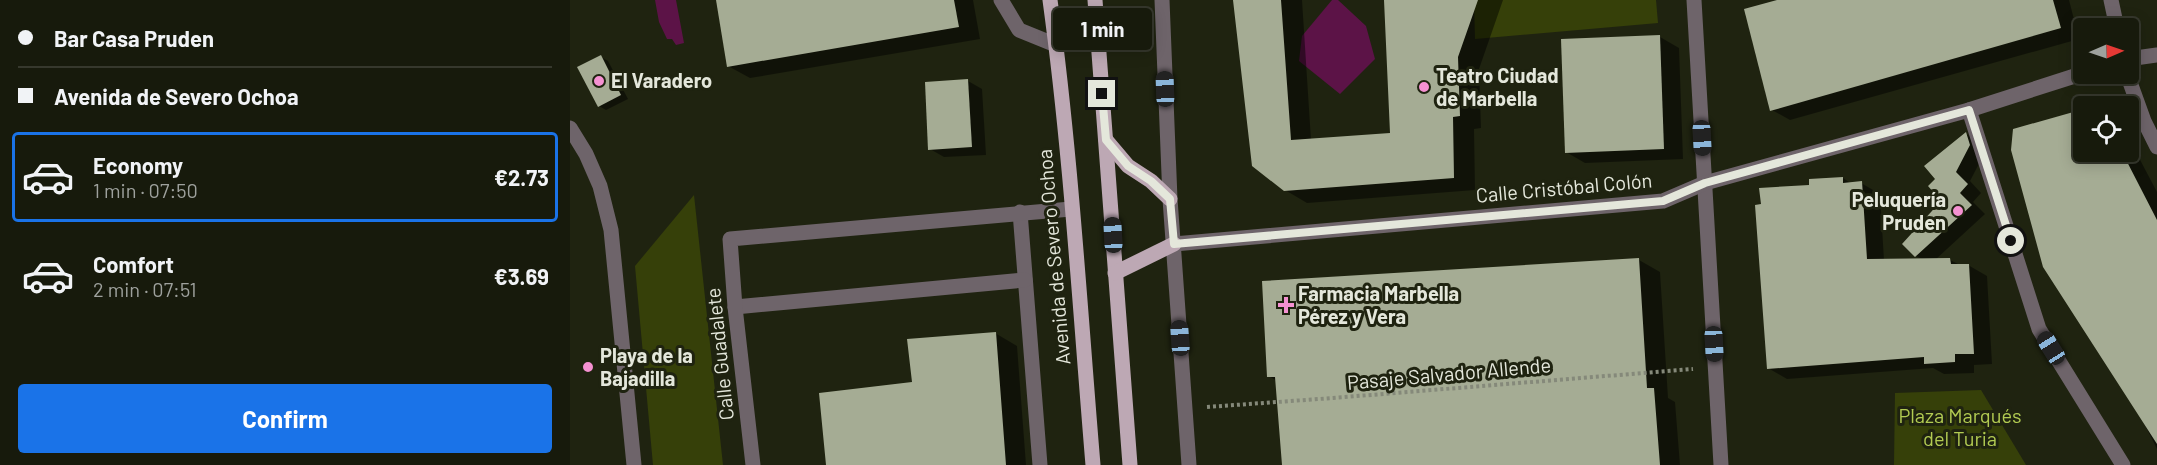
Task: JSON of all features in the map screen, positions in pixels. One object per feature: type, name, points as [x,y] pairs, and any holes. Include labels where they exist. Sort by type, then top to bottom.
[{"type":"main road","name":"Avenida de Severo Ochoa","points":[[1050,0],[1056,45],[1093,465]]},
{"type":"main road","points":[[1095,0],[1130,465]]},
{"type":"main road","points":[[1106,140],[1128,166],[1151,181],[1170,199]]},
{"type":"main road","points":[[1115,273],[1174,244]]},
{"type":"street","points":[[1001,0],[1019,30],[1056,45]]},
{"type":"street","points":[[1162,0],[1170,199],[1189,465]]},
{"type":"street","points":[[2111,0],[2114,18]]},
{"type":"street","points":[[1697,1],[1721,465]]},
{"type":"street","points":[[2139,58],[2157,55]]},
{"type":"street","name":"Calle Cristóbal Colón","points":[[1174,244],[1663,201],[1705,183],[1969,110],[2073,77]]},
{"type":"street","points":[[2131,84],[2144,122],[2157,147]]},
{"type":"street","points":[[1969,110],[2039,329],[2123,465]]},
{"type":"street","points":[[570,128],[586,154],[600,186],[611,230],[634,465]]},
{"type":"street","points":[[1020,212],[1071,209]]},
{"type":"street","name":"Calle Guadalete","points":[[753,465],[735,307],[730,239],[1020,212]]},
{"type":"street","name":"Avenida de Severo Ochoa","points":[[1020,212],[1040,465]]},
{"type":"street","points":[[735,307],[1025,280]]},
{"type":"path","name":"Pasaje Salvador Allende","points":[[1185,408],[1345,398],[1715,367]]},
{"type":"green space","points":[[1474,0],[1656,0],[1658,23],[1475,39]]},
{"type":"green space","points":[[694,195],[723,465],[653,465],[635,266]]},
{"type":"green space","name":"Plaza Marqués del Turia","points":[[1981,390],[2026,465],[1894,465],[1895,393]]},
{"type":"shaded area","points":[[655,0],[676,0],[684,43],[676,45],[672,39],[667,39],[659,22]]},
{"type":"shaded area","points":[[1332,0],[1338,0],[1366,26],[1375,59],[1340,94],[1299,61],[1302,36]]},
{"type":"building","points":[[716,0],[954,0],[959,27],[727,67]]},
{"type":"building","points":[[1233,0],[1281,0],[1291,140],[1390,133],[1384,0],[1478,0],[1458,57],[1460,116],[1453,117],[1454,178],[1284,191],[1252,166]]},
{"type":"building","points":[[1777,0],[2053,0],[2061,28],[1770,111],[1744,9]]},
{"type":"building","points":[[1660,35],[1664,149],[1565,153],[1561,39]]},
{"type":"building","name":"El Varadero","points":[[601,55],[621,95],[598,107],[577,67]]},
{"type":"building","points":[[968,79],[972,147],[928,150],[925,82]]},
{"type":"building","points":[[2073,112],[2073,162],[2127,162],[2157,220],[2157,444],[2043,267],[2011,150],[2013,129]]},
{"type":"building","points":[[1966,132],[1970,145],[1956,172],[1968,184],[1960,193],[1972,205],[1915,257],[1902,244],[1941,201],[1928,186],[1935,179],[1924,166]]},
{"type":"building","points":[[1843,177],[1843,183],[1862,181],[1867,259],[1950,258],[1951,264],[1969,264],[1974,354],[1955,354],[1955,362],[1924,364],[1924,357],[1767,369],[1755,205],[1761,204],[1759,188],[1809,185],[1809,179]]},
{"type":"building","points":[[1639,258],[1647,388],[1654,388],[1660,465],[1282,465],[1275,377],[1267,377],[1262,281]]},
{"type":"building","points":[[996,332],[1006,465],[826,465],[819,393],[912,382],[907,339]]},
{"type":"place","name":"El Varadero","points":[[599,81]]},
{"type":"place","name":"Teatro Ciudad de Marbella","points":[[1424,87]]},
{"type":"place","name":"Peluquería Pruden","points":[[1958,211]]},
{"type":"place","name":"Farmacia Marbella Pérez y Vera","points":[[1286,305]]},
{"type":"place","name":"Playa de la Bajadilla","points":[[588,367]]},
{"type":"route","points":[[1102,94],[1106,140],[1128,166],[1151,181],[1170,199],[1174,244],[1663,201],[1705,183],[1969,110],[2011,241]]}]
